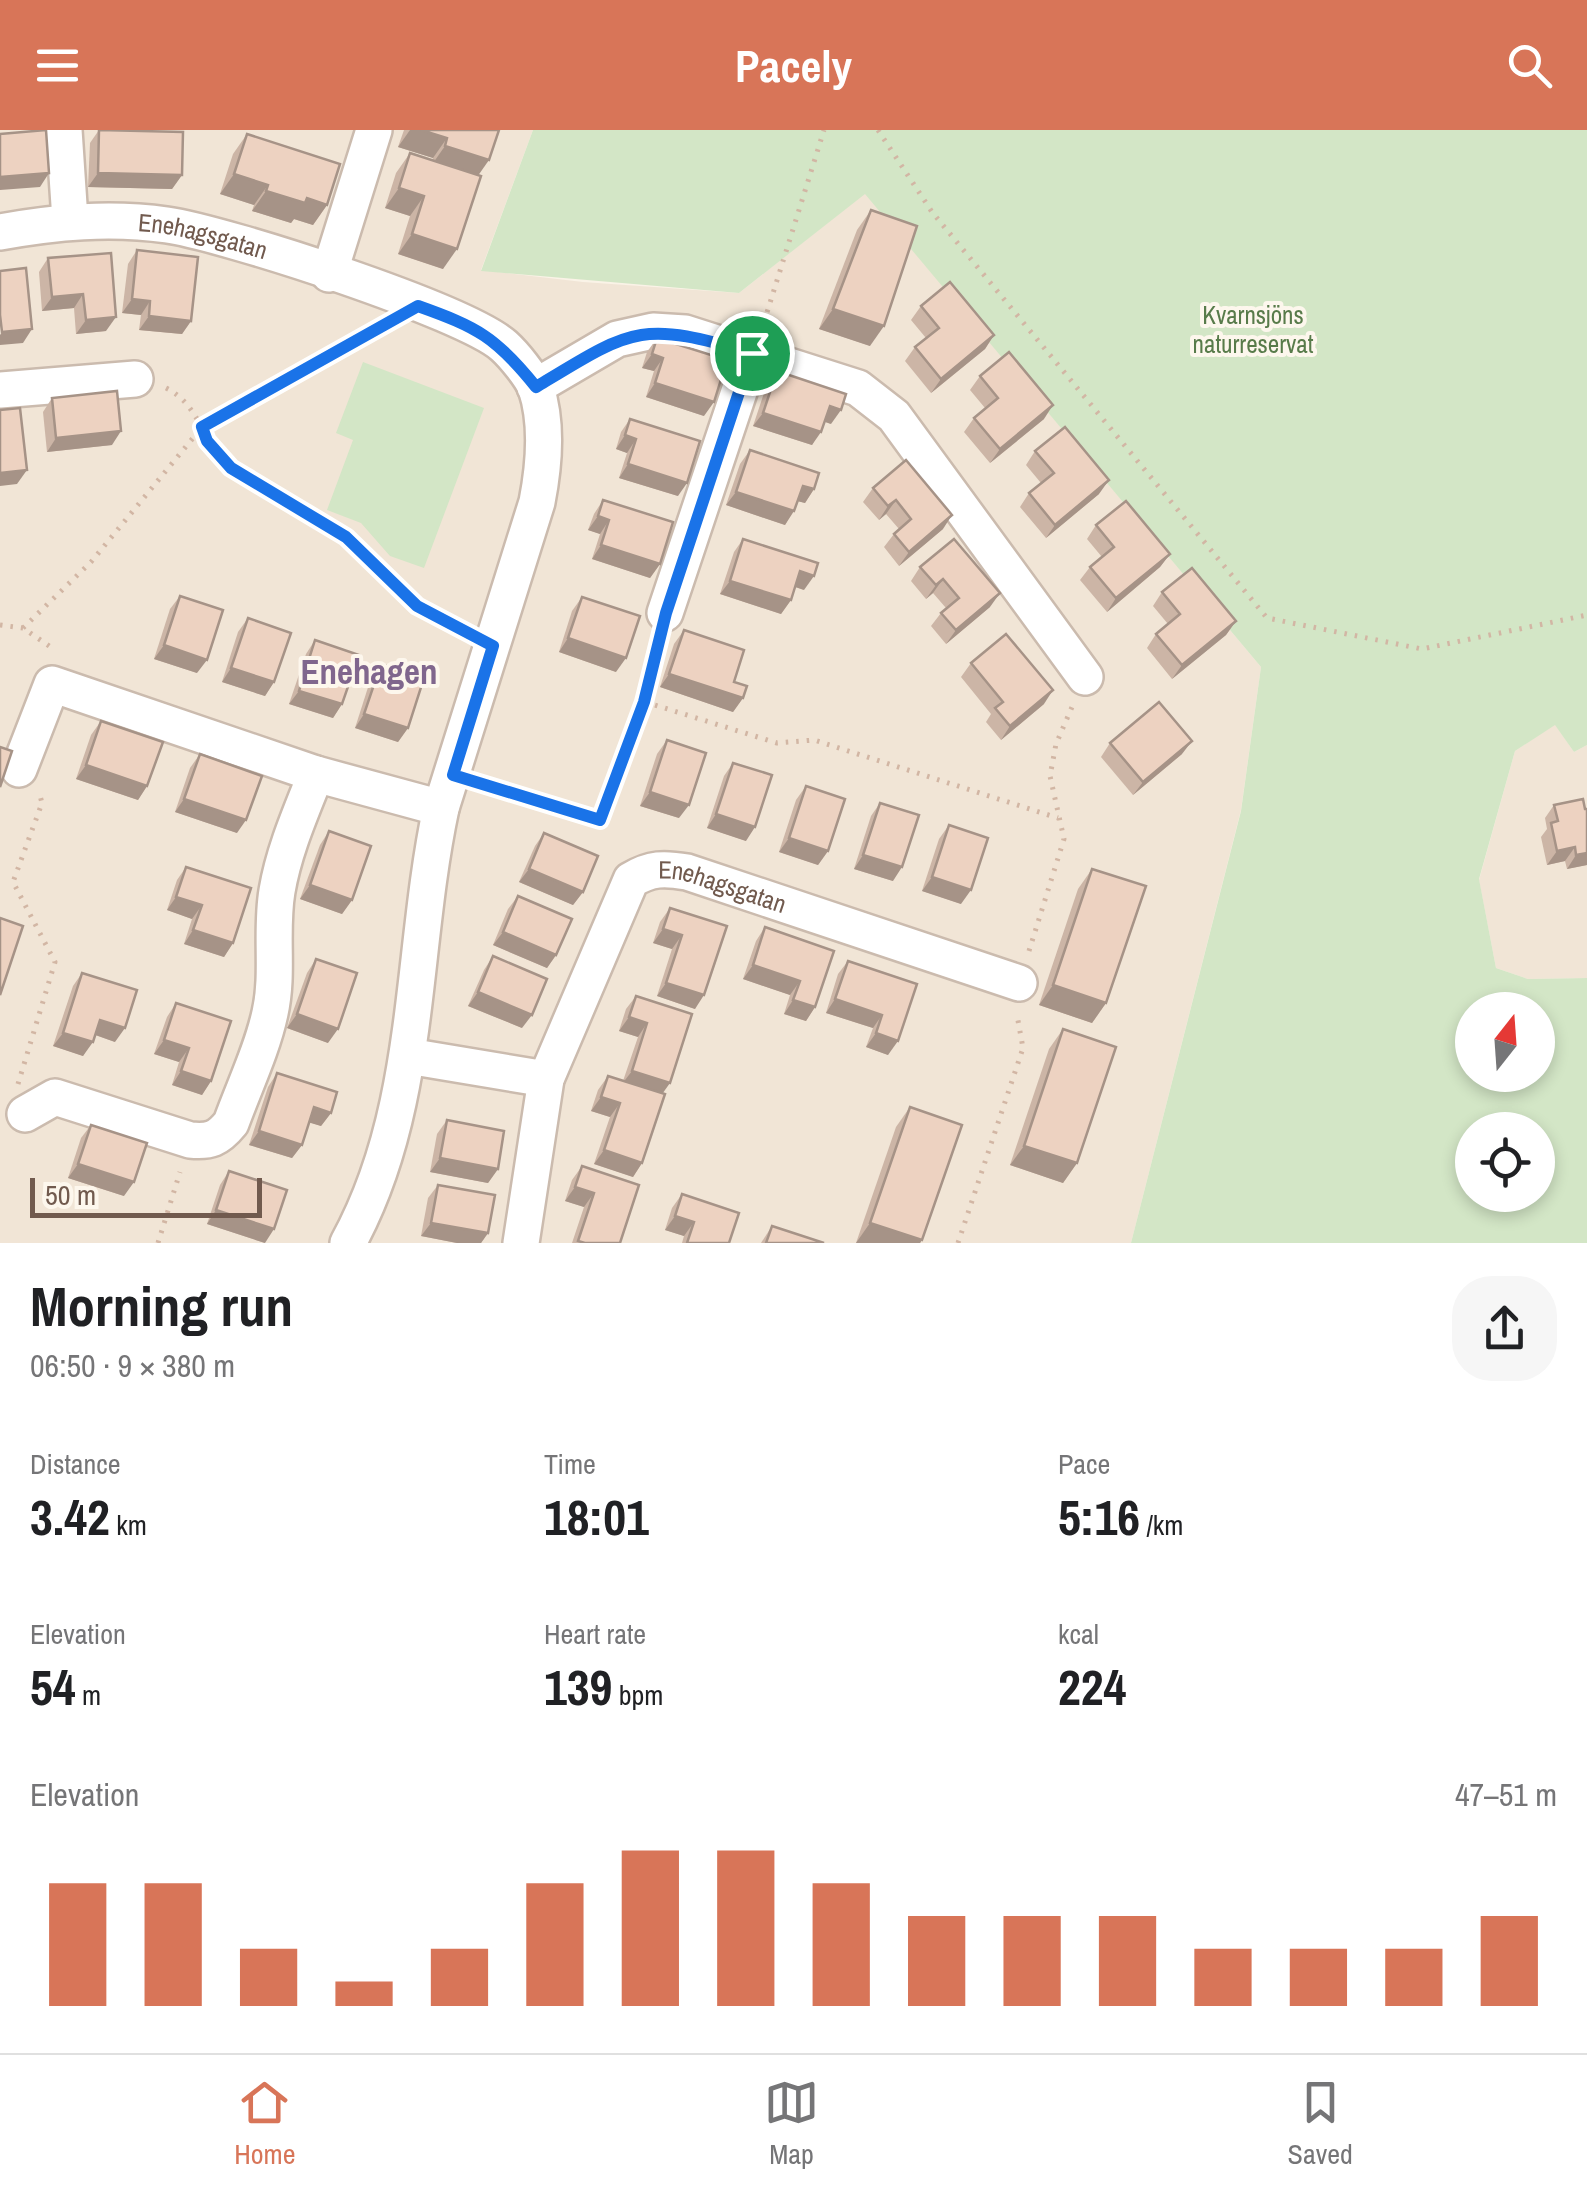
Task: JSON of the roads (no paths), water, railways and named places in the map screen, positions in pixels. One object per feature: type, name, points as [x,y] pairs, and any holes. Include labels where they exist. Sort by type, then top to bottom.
[{"type":"street","points":[[64,130],[70,220]]},
{"type":"street","points":[[329,274],[374,130]]},
{"type":"street","name":"Enehagsgatan","points":[[0,232],[70,220],[168,225],[230,240],[465,323],[503,346],[536,387]]},
{"type":"street","points":[[348,1243],[380,1174],[408,1056],[431,854],[447,791],[538,502],[545,456],[536,387],[616,339],[653,331],[685,334],[858,388],[894,416],[1085,677]]},
{"type":"street","points":[[666,613],[752,353]]},
{"type":"street","points":[[0,390],[134,379]]},
{"type":"street","points":[[19,769],[52,684],[316,774],[447,791]]},
{"type":"street","points":[[25,1114],[54,1097],[190,1140],[209,1142],[231,1122],[269,1016],[276,976],[272,942],[277,891],[288,848],[316,774]]},
{"type":"street","name":"Enehagsgatan","points":[[521,1243],[546,1079],[631,880],[647,870],[687,872],[1019,983]]},
{"type":"street","points":[[408,1056],[546,1079]]},
{"type":"district","name":"Enehagen","points":[[369,671]]},
{"type":"park label","name":"Kvarnsjöns naturreservat","points":[[1253,330]]}]
